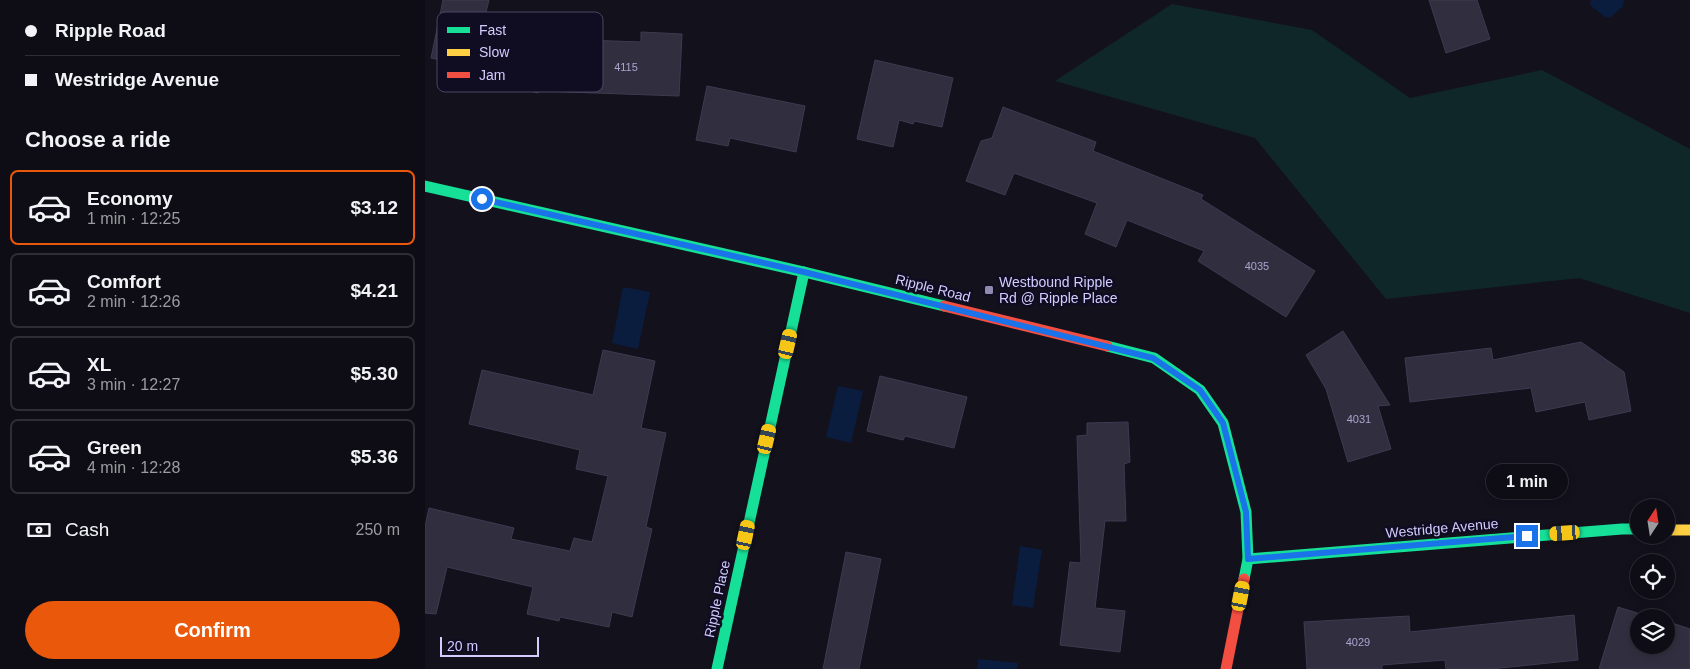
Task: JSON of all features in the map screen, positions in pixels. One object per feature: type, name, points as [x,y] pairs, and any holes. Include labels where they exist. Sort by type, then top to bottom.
[{"type":"street","name":"Ripple Road","points":[[425,186],[804,272],[1153,358],[1200,390],[1223,423],[1246,512],[1248,559],[1226,669]]},
{"type":"street","name":"Ripple Place","points":[[717,669],[804,272]]},
{"type":"street","name":"Westridge Avenue","points":[[1248,559],[1630,529]]},
{"type":"street","points":[[1675,530],[1690,530]]},
{"type":"green space","points":[[1172,4],[1312,30],[1410,98],[1542,70],[1690,149],[1690,313],[1579,278],[1386,299],[1255,138],[1055,81]]},
{"type":"water","points":[[1591,0],[1624,0],[1623,6],[1610,18],[1605,17],[1590,5]]},
{"type":"water","points":[[623,287],[650,292],[638,349],[612,343]]},
{"type":"water","points":[[838,386],[863,391],[851,443],[826,437]]},
{"type":"water","points":[[1020,546],[1042,550],[1033,608],[1012,605]]},
{"type":"water","points":[[978,659],[1018,663],[1017,669],[977,669]]},
{"type":"building","points":[[443,0],[489,0],[486,12],[441,12]]},
{"type":"building","points":[[1429,0],[1477,0],[1490,39],[1446,53]]},
{"type":"building","points":[[437,29],[437,59],[431,58]]},
{"type":"building","points":[[641,32],[682,34],[679,96],[567,92],[603,92],[603,41],[641,42]]},
{"type":"building","points":[[875,60],[953,78],[942,127],[914,121],[913,124],[899,120],[893,147],[857,139]]},
{"type":"building","points":[[707,86],[805,106],[796,152],[730,138],[728,146],[696,140]]},
{"type":"building","points":[[1003,107],[1096,142],[1093,151],[1203,195],[1201,199],[1315,271],[1286,317],[1198,261],[1204,251],[1127,220],[1116,247],[1085,234],[1097,203],[1014,173],[1005,195],[966,181],[981,141],[992,138]]},
{"type":"building","points":[[1343,331],[1390,405],[1378,406],[1391,449],[1348,462],[1326,389],[1306,355]]},
{"type":"building","points":[[1581,342],[1624,372],[1631,411],[1589,420],[1585,402],[1536,412],[1531,388],[1410,402],[1405,358],[1491,348],[1493,360]]},
{"type":"building","points":[[603,350],[655,361],[641,428],[666,433],[646,527],[652,529],[632,617],[612,612],[609,627],[560,617],[559,621],[527,614],[533,587],[447,567],[436,614],[425,613],[425,527],[429,508],[514,528],[511,539],[570,551],[574,538],[592,542],[608,476],[576,469],[580,450],[469,424],[482,370],[593,395]]},
{"type":"building","points":[[880,376],[967,397],[954,448],[905,436],[903,440],[867,431]]},
{"type":"building","points":[[1128,422],[1130,462],[1124,464],[1126,521],[1105,521],[1095,608],[1125,611],[1120,652],[1060,645],[1070,562],[1081,563],[1077,436],[1087,435],[1087,423]]},
{"type":"building","points":[[846,552],[881,559],[859,669],[823,669]]},
{"type":"building","points":[[1618,607],[1630,611],[1630,654],[1675,654],[1675,624],[1690,629],[1690,669],[1599,669]]},
{"type":"building","points":[[1574,615],[1578,660],[1491,669],[1446,669],[1445,660],[1382,665],[1382,669],[1307,669],[1304,622],[1409,616],[1410,632]]},
{"type":"traffic: fast","points":[[425,186],[804,272],[944,306]]},
{"type":"traffic: fast","points":[[717,669],[804,272]]},
{"type":"traffic: fast","points":[[1107,346],[1154,358],[1200,390],[1223,423],[1246,512],[1248,559],[1244,579]]},
{"type":"traffic: fast","points":[[1248,559],[1630,529]]},
{"type":"traffic: slow","points":[[1675,530],[1690,530]]},
{"type":"traffic: jam","points":[[944,306],[1107,346]]},
{"type":"traffic: jam","points":[[1226,669],[1244,579]]},
{"type":"place","name":"Westbound Ripple Rd @ Ripple Place","points":[[989,290]]},
{"type":"route","points":[[482,199],[804,272],[1153,358],[1200,390],[1223,423],[1246,512],[1248,559],[1527,536]]}]
